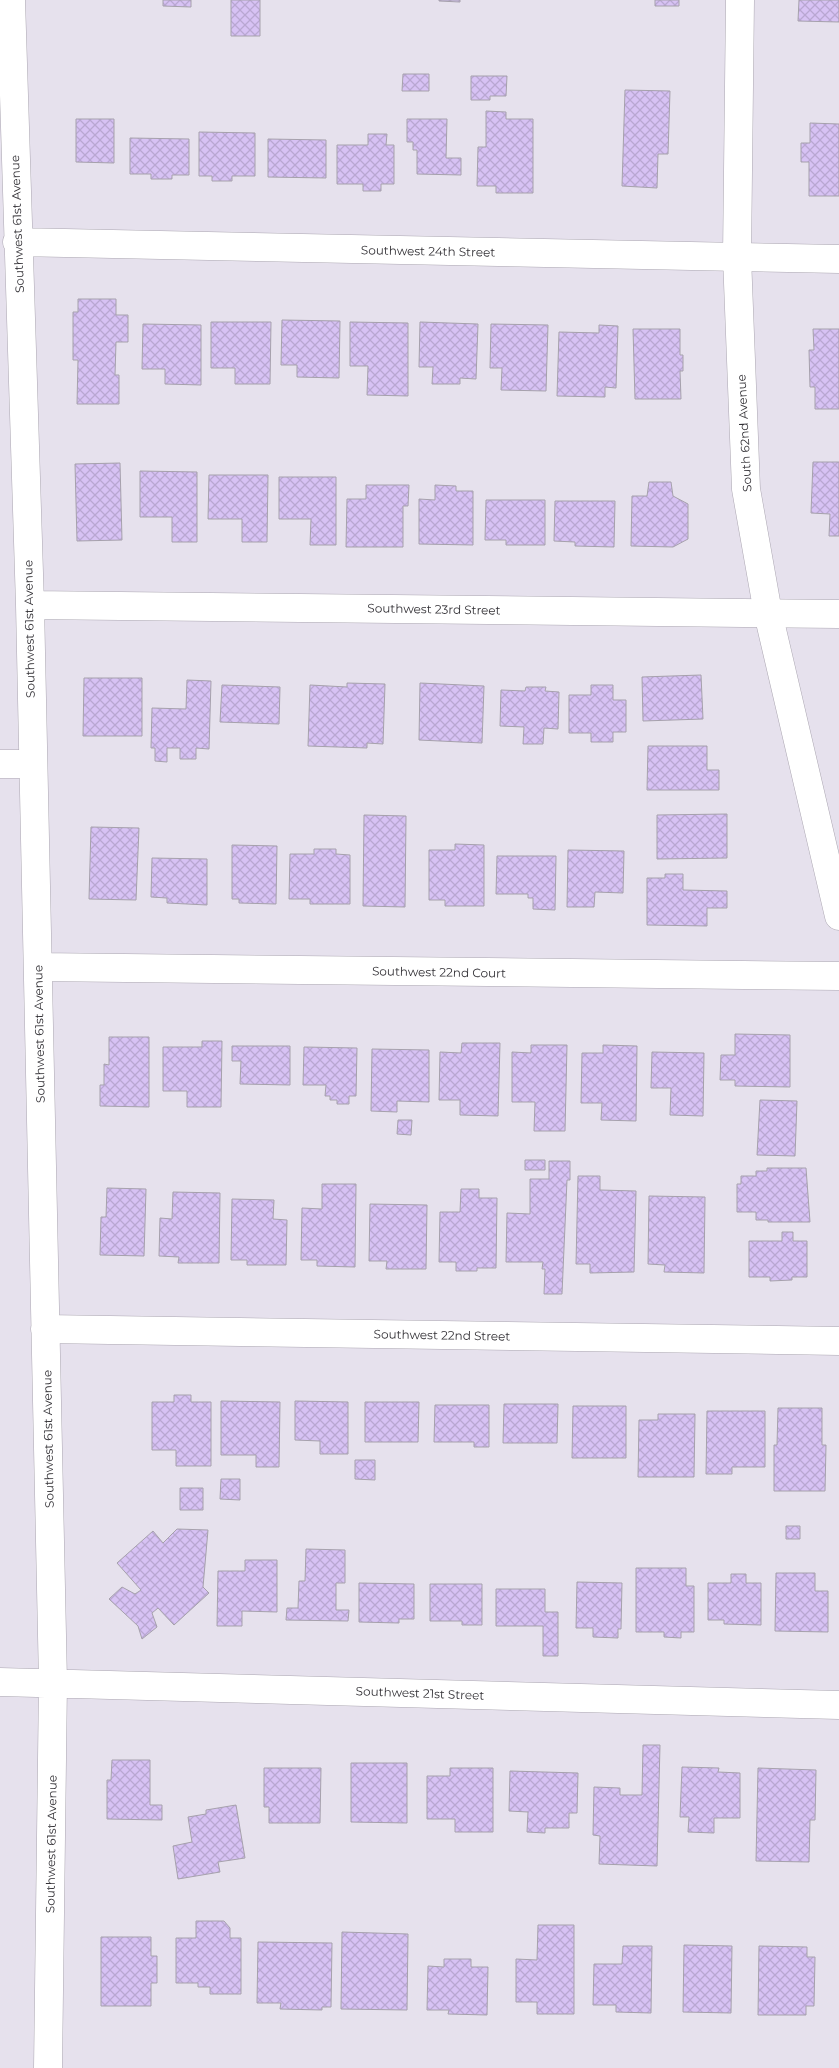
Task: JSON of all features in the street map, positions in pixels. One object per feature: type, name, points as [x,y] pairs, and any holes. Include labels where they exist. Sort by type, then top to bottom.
[{"type":"street","name":"Southwest 61st Avenue","points":[[11,0],[17,242],[30,605],[31,764],[38,967],[53,1682],[48,2068]]},
{"type":"street","name":"South 62nd Avenue","points":[[740,0],[737,257],[746,488],[768,613],[839,916]]},
{"type":"street","name":"Southwest 24th Street","points":[[17,242],[839,259]]},
{"type":"street","name":"Southwest 23rd Street","points":[[30,605],[839,614]]},
{"type":"street","points":[[0,764],[31,764]]},
{"type":"street","name":"Southwest 22nd Court","points":[[38,967],[839,976]]},
{"type":"street","name":"Southwest 22nd Street","points":[[46,1329],[839,1341]]},
{"type":"street","name":"Southwest 21st Street","points":[[0,1682],[839,1705]]},
{"type":"building","points":[[163,0],[191,0],[191,7],[163,6]]},
{"type":"building","points":[[231,0],[260,0],[260,36],[231,36]]},
{"type":"building","points":[[460,0],[460,2],[439,1]]},
{"type":"building","points":[[655,0],[679,0],[679,6],[655,6]]},
{"type":"building","points":[[799,0],[839,0],[839,22],[798,21]]},
{"type":"building","points":[[403,74],[429,74],[429,91],[402,91]]},
{"type":"building","points":[[471,76],[507,76],[506,96],[490,96],[490,100],[471,100]]},
{"type":"building","points":[[625,90],[670,91],[668,154],[658,154],[657,188],[622,186]]},
{"type":"building","points":[[486,111],[506,112],[506,119],[533,119],[533,193],[496,193],[496,186],[477,186],[478,147],[486,147]]},
{"type":"building","points":[[76,119],[114,119],[114,163],[76,162]]},
{"type":"building","points":[[407,119],[447,119],[446,158],[461,158],[461,175],[417,174],[417,150],[413,150],[413,142],[407,142]]},
{"type":"building","points":[[810,123],[839,124],[839,196],[809,196],[809,162],[801,162],[801,143],[810,143]]},
{"type":"building","points":[[199,132],[255,133],[255,176],[232,176],[232,181],[212,181],[212,176],[199,176]]},
{"type":"building","points":[[368,134],[387,134],[386,145],[394,145],[394,184],[381,184],[381,191],[363,191],[363,184],[337,184],[337,145],[368,145]]},
{"type":"building","points":[[130,138],[189,139],[189,175],[172,175],[172,179],[151,179],[151,174],[130,174]]},
{"type":"building","points":[[268,139],[326,140],[326,178],[268,177]]},
{"type":"building","points":[[78,299],[116,299],[116,315],[128,315],[128,342],[116,342],[115,375],[119,375],[119,404],[77,404],[78,360],[73,360],[73,312],[78,312]]},
{"type":"building","points":[[282,320],[340,321],[339,378],[297,377],[297,365],[281,365]]},
{"type":"building","points":[[211,322],[271,322],[270,384],[235,384],[235,368],[211,368]]},
{"type":"building","points":[[350,322],[408,323],[408,396],[367,395],[368,366],[350,366]]},
{"type":"building","points":[[420,322],[478,324],[476,379],[460,378],[460,384],[432,384],[433,367],[419,367]]},
{"type":"building","points":[[143,324],[201,325],[201,385],[165,384],[165,369],[142,369]]},
{"type":"building","points":[[491,324],[548,325],[546,391],[501,390],[502,368],[490,368]]},
{"type":"building","points":[[599,325],[618,326],[616,388],[605,387],[605,397],[557,396],[559,332],[599,333]]},
{"type":"building","points":[[633,329],[680,329],[680,355],[683,355],[683,371],[680,371],[681,399],[635,399]]},
{"type":"building","points":[[813,329],[839,329],[839,409],[815,409],[815,387],[810,387],[809,350],[814,350]]},
{"type":"building","points":[[813,462],[839,462],[839,536],[829,536],[830,514],[811,513]]},
{"type":"building","points":[[120,463],[122,540],[77,541],[75,464]]},
{"type":"building","points":[[140,471],[197,472],[197,542],[172,542],[172,517],[140,517]]},
{"type":"building","points":[[209,475],[268,475],[267,542],[242,542],[242,519],[208,519]]},
{"type":"building","points":[[279,477],[336,477],[336,545],[310,545],[311,519],[279,519]]},
{"type":"building","points":[[649,482],[671,482],[673,496],[688,504],[688,539],[673,547],[631,546],[632,496],[647,496]]},
{"type":"building","points":[[366,485],[409,485],[408,506],[403,506],[403,547],[346,547],[347,499],[366,499]]},
{"type":"building","points":[[435,485],[456,486],[456,491],[473,491],[473,545],[419,544],[419,499],[435,500]]},
{"type":"building","points":[[486,500],[545,500],[545,545],[506,545],[506,540],[485,540]]},
{"type":"building","points":[[555,501],[615,501],[614,547],[575,546],[575,542],[554,541]]},
{"type":"building","points":[[701,675],[703,719],[643,721],[642,677]]},
{"type":"building","points":[[84,678],[142,678],[142,736],[83,736]]},
{"type":"building","points":[[187,680],[211,681],[209,749],[196,748],[196,759],[180,759],[180,748],[167,748],[167,762],[155,761],[155,748],[151,748],[152,708],[186,709]]},
{"type":"building","points":[[347,683],[385,684],[383,744],[367,743],[367,748],[308,746],[310,685],[347,687]]},
{"type":"building","points":[[420,683],[484,686],[482,743],[419,740]]},
{"type":"building","points":[[222,685],[280,687],[279,724],[220,722]]},
{"type":"building","points":[[591,685],[613,685],[613,700],[626,700],[626,732],[613,732],[613,742],[591,742],[591,733],[569,733],[569,695],[591,695]]},
{"type":"building","points":[[526,687],[546,687],[545,691],[559,692],[558,729],[544,728],[543,744],[523,744],[524,727],[500,726],[501,690],[525,691]]},
{"type":"building","points":[[648,746],[707,746],[707,770],[719,770],[719,790],[647,790]]},
{"type":"building","points":[[727,814],[727,858],[657,859],[657,815]]},
{"type":"building","points":[[364,815],[406,816],[405,907],[363,906]]},
{"type":"building","points":[[91,827],[139,828],[136,900],[89,899]]},
{"type":"building","points":[[455,844],[484,845],[484,906],[445,906],[445,900],[429,900],[429,850],[455,850]]},
{"type":"building","points":[[232,845],[277,846],[276,904],[239,903],[239,899],[232,899]]},
{"type":"building","points":[[314,849],[336,849],[336,854],[350,855],[350,904],[310,904],[310,899],[289,899],[290,854],[314,854]]},
{"type":"building","points":[[568,850],[624,851],[623,893],[595,892],[594,907],[567,907]]},
{"type":"building","points":[[497,856],[556,856],[555,910],[533,909],[533,898],[528,898],[528,894],[496,894]]},
{"type":"building","points":[[152,858],[207,859],[207,905],[167,903],[167,898],[151,897]]},
{"type":"building","points":[[665,874],[683,874],[683,890],[727,891],[727,908],[707,908],[707,926],[647,925],[647,878],[665,878]]},
{"type":"building","points":[[735,1034],[790,1035],[790,1087],[735,1086],[735,1080],[720,1080],[721,1055],[735,1055]]},
{"type":"building","points":[[109,1037],[149,1037],[149,1107],[100,1106],[100,1085],[104,1085],[104,1064],[109,1065]]},
{"type":"building","points":[[202,1041],[222,1041],[221,1107],[187,1107],[187,1091],[163,1091],[163,1047],[202,1047]]},
{"type":"building","points":[[462,1043],[500,1043],[498,1116],[460,1115],[460,1100],[439,1100],[440,1052],[461,1053]]},
{"type":"building","points":[[531,1045],[567,1045],[565,1131],[534,1131],[535,1102],[512,1102],[512,1052],[531,1053]]},
{"type":"building","points":[[603,1045],[637,1046],[636,1121],[601,1120],[602,1103],[581,1103],[582,1053],[603,1053]]},
{"type":"building","points":[[232,1046],[290,1046],[290,1085],[240,1084],[241,1061],[232,1061]]},
{"type":"building","points":[[304,1047],[357,1048],[356,1096],[349,1096],[349,1104],[337,1104],[337,1100],[330,1100],[330,1096],[325,1096],[326,1085],[303,1085]]},
{"type":"building","points":[[372,1049],[429,1050],[429,1102],[397,1101],[397,1112],[371,1111]]},
{"type":"building","points":[[652,1052],[704,1053],[703,1116],[670,1115],[671,1088],[651,1088]]},
{"type":"building","points":[[760,1100],[797,1101],[795,1156],[757,1155]]},
{"type":"building","points":[[398,1120],[412,1120],[411,1135],[397,1134]]},
{"type":"building","points":[[525,1160],[545,1160],[545,1170],[525,1170]]},
{"type":"building","points":[[549,1161],[570,1161],[570,1180],[567,1180],[562,1294],[544,1294],[545,1269],[542,1269],[543,1262],[506,1262],[507,1213],[530,1214],[530,1179],[549,1179]]},
{"type":"building","points":[[767,1168],[806,1168],[810,1222],[768,1222],[768,1220],[756,1220],[756,1212],[737,1212],[737,1184],[741,1184],[741,1176],[756,1176],[756,1171],[767,1171]]},
{"type":"building","points":[[578,1176],[600,1176],[600,1190],[636,1191],[634,1272],[590,1273],[590,1264],[576,1264]]},
{"type":"building","points":[[322,1184],[356,1184],[355,1267],[317,1266],[317,1260],[301,1260],[302,1208],[322,1209]]},
{"type":"building","points":[[107,1188],[146,1189],[144,1256],[100,1255],[101,1217],[106,1217]]},
{"type":"building","points":[[461,1189],[479,1189],[479,1198],[497,1198],[496,1268],[477,1268],[477,1271],[456,1271],[456,1262],[439,1262],[440,1212],[460,1212]]},
{"type":"building","points":[[173,1192],[220,1193],[219,1263],[178,1263],[179,1257],[159,1256],[160,1218],[172,1219]]},
{"type":"building","points":[[649,1196],[705,1197],[704,1273],[664,1272],[665,1265],[648,1264]]},
{"type":"building","points":[[232,1199],[274,1200],[273,1219],[287,1220],[286,1265],[247,1265],[247,1260],[231,1260]]},
{"type":"building","points":[[370,1204],[427,1205],[426,1269],[386,1269],[387,1261],[369,1261]]},
{"type":"building","points":[[782,1232],[793,1232],[793,1241],[807,1241],[807,1277],[792,1277],[792,1280],[770,1281],[770,1277],[749,1277],[749,1241],[782,1241]]},
{"type":"building","points":[[174,1395],[191,1395],[191,1402],[211,1402],[211,1466],[176,1466],[176,1450],[152,1450],[152,1402],[174,1402]]},
{"type":"building","points":[[221,1401],[280,1402],[279,1467],[256,1467],[256,1455],[221,1455]]},
{"type":"building","points":[[295,1401],[348,1402],[348,1454],[320,1454],[320,1441],[295,1440]]},
{"type":"building","points":[[365,1402],[419,1402],[418,1442],[365,1442]]},
{"type":"building","points":[[504,1404],[558,1404],[557,1443],[503,1443]]},
{"type":"building","points":[[435,1405],[489,1405],[489,1447],[474,1447],[474,1442],[434,1442]]},
{"type":"building","points":[[573,1406],[626,1406],[626,1458],[572,1458]]},
{"type":"building","points":[[778,1408],[822,1408],[822,1445],[826,1445],[825,1491],[774,1491],[774,1445],[777,1445]]},
{"type":"building","points":[[707,1411],[765,1411],[765,1467],[732,1467],[732,1474],[706,1474]]},
{"type":"building","points":[[658,1414],[695,1414],[694,1477],[638,1477],[639,1420],[658,1420]]},
{"type":"building","points":[[355,1460],[375,1460],[375,1480],[355,1479]]},
{"type":"building","points":[[221,1479],[240,1479],[240,1500],[220,1499]]},
{"type":"building","points":[[180,1488],[203,1488],[203,1510],[180,1510]]},
{"type":"building","points":[[786,1526],[800,1526],[800,1539],[786,1539]]},
{"type":"building","points":[[177,1529],[208,1530],[203,1587],[209,1593],[174,1625],[158,1608],[152,1613],[157,1627],[142,1639],[138,1626],[109,1599],[122,1587],[135,1594],[141,1590],[117,1563],[153,1531],[163,1543]]},
{"type":"building","points":[[306,1549],[345,1550],[345,1583],[336,1583],[336,1610],[349,1610],[348,1621],[286,1620],[287,1608],[298,1608],[299,1581],[305,1581]]},
{"type":"building","points":[[245,1560],[277,1560],[277,1612],[242,1611],[242,1626],[217,1626],[218,1571],[245,1571]]},
{"type":"building","points":[[636,1568],[686,1568],[686,1586],[694,1586],[694,1632],[681,1632],[681,1638],[664,1637],[664,1632],[636,1632]]},
{"type":"building","points":[[776,1573],[815,1573],[815,1591],[828,1591],[828,1632],[775,1631]]},
{"type":"building","points":[[731,1574],[746,1574],[746,1583],[761,1583],[761,1625],[724,1624],[724,1620],[708,1620],[708,1583],[731,1583]]},
{"type":"building","points":[[577,1582],[622,1583],[621,1629],[618,1629],[618,1638],[593,1637],[593,1628],[576,1628]]},
{"type":"building","points":[[359,1583],[414,1584],[414,1619],[399,1619],[399,1623],[359,1622]]},
{"type":"building","points":[[430,1584],[482,1584],[482,1625],[462,1625],[462,1621],[430,1621]]},
{"type":"building","points":[[496,1589],[545,1589],[545,1612],[558,1612],[558,1656],[543,1656],[543,1626],[496,1626]]},
{"type":"building","points":[[643,1745],[660,1745],[657,1866],[599,1864],[600,1836],[593,1835],[594,1787],[620,1788],[620,1795],[642,1795]]},
{"type":"building","points":[[112,1760],[150,1760],[150,1805],[162,1805],[162,1820],[107,1819],[107,1780],[111,1780]]},
{"type":"building","points":[[351,1763],[407,1763],[407,1823],[351,1822]]},
{"type":"building","points":[[682,1767],[719,1768],[718,1772],[740,1773],[740,1818],[714,1818],[714,1833],[688,1832],[689,1817],[680,1817]]},
{"type":"building","points":[[264,1768],[321,1768],[320,1823],[269,1823],[269,1807],[264,1807]]},
{"type":"building","points":[[450,1768],[493,1768],[493,1832],[455,1832],[455,1819],[427,1819],[427,1776],[450,1776]]},
{"type":"building","points":[[758,1768],[816,1770],[815,1820],[810,1820],[809,1862],[756,1861]]},
{"type":"building","points":[[510,1771],[578,1773],[577,1813],[569,1813],[569,1828],[545,1828],[545,1833],[527,1832],[528,1812],[509,1811]]},
{"type":"building","points":[[236,1805],[245,1858],[218,1862],[220,1872],[178,1879],[173,1846],[192,1842],[188,1817],[206,1814],[206,1810]]},
{"type":"building","points":[[196,1921],[224,1921],[230,1928],[230,1938],[241,1938],[241,1994],[210,1994],[210,1987],[198,1987],[198,1983],[176,1983],[176,1938],[196,1938]]},
{"type":"building","points":[[538,1925],[574,1925],[574,2014],[537,2014],[537,2002],[516,2002],[516,1959],[537,1960]]},
{"type":"building","points":[[342,1932],[408,1934],[407,2010],[341,2009]]},
{"type":"building","points":[[101,1937],[151,1937],[151,1956],[157,1956],[157,1983],[151,1983],[151,2006],[101,2006]]},
{"type":"building","points":[[258,1942],[332,1943],[331,2007],[322,2007],[322,2010],[280,2009],[281,2003],[257,2003]]},
{"type":"building","points":[[684,1945],[732,1946],[731,2013],[683,2012]]},
{"type":"building","points":[[623,1946],[652,1946],[651,2013],[616,2012],[616,2005],[593,2005],[594,1964],[622,1964]]},
{"type":"building","points":[[759,1946],[807,1947],[807,1957],[815,1957],[814,2006],[806,2006],[806,2015],[758,2015]]},
{"type":"building","points":[[444,1959],[471,1959],[471,1967],[488,1967],[487,2015],[448,2014],[449,2010],[427,2010],[428,1966],[444,1967]]}]
